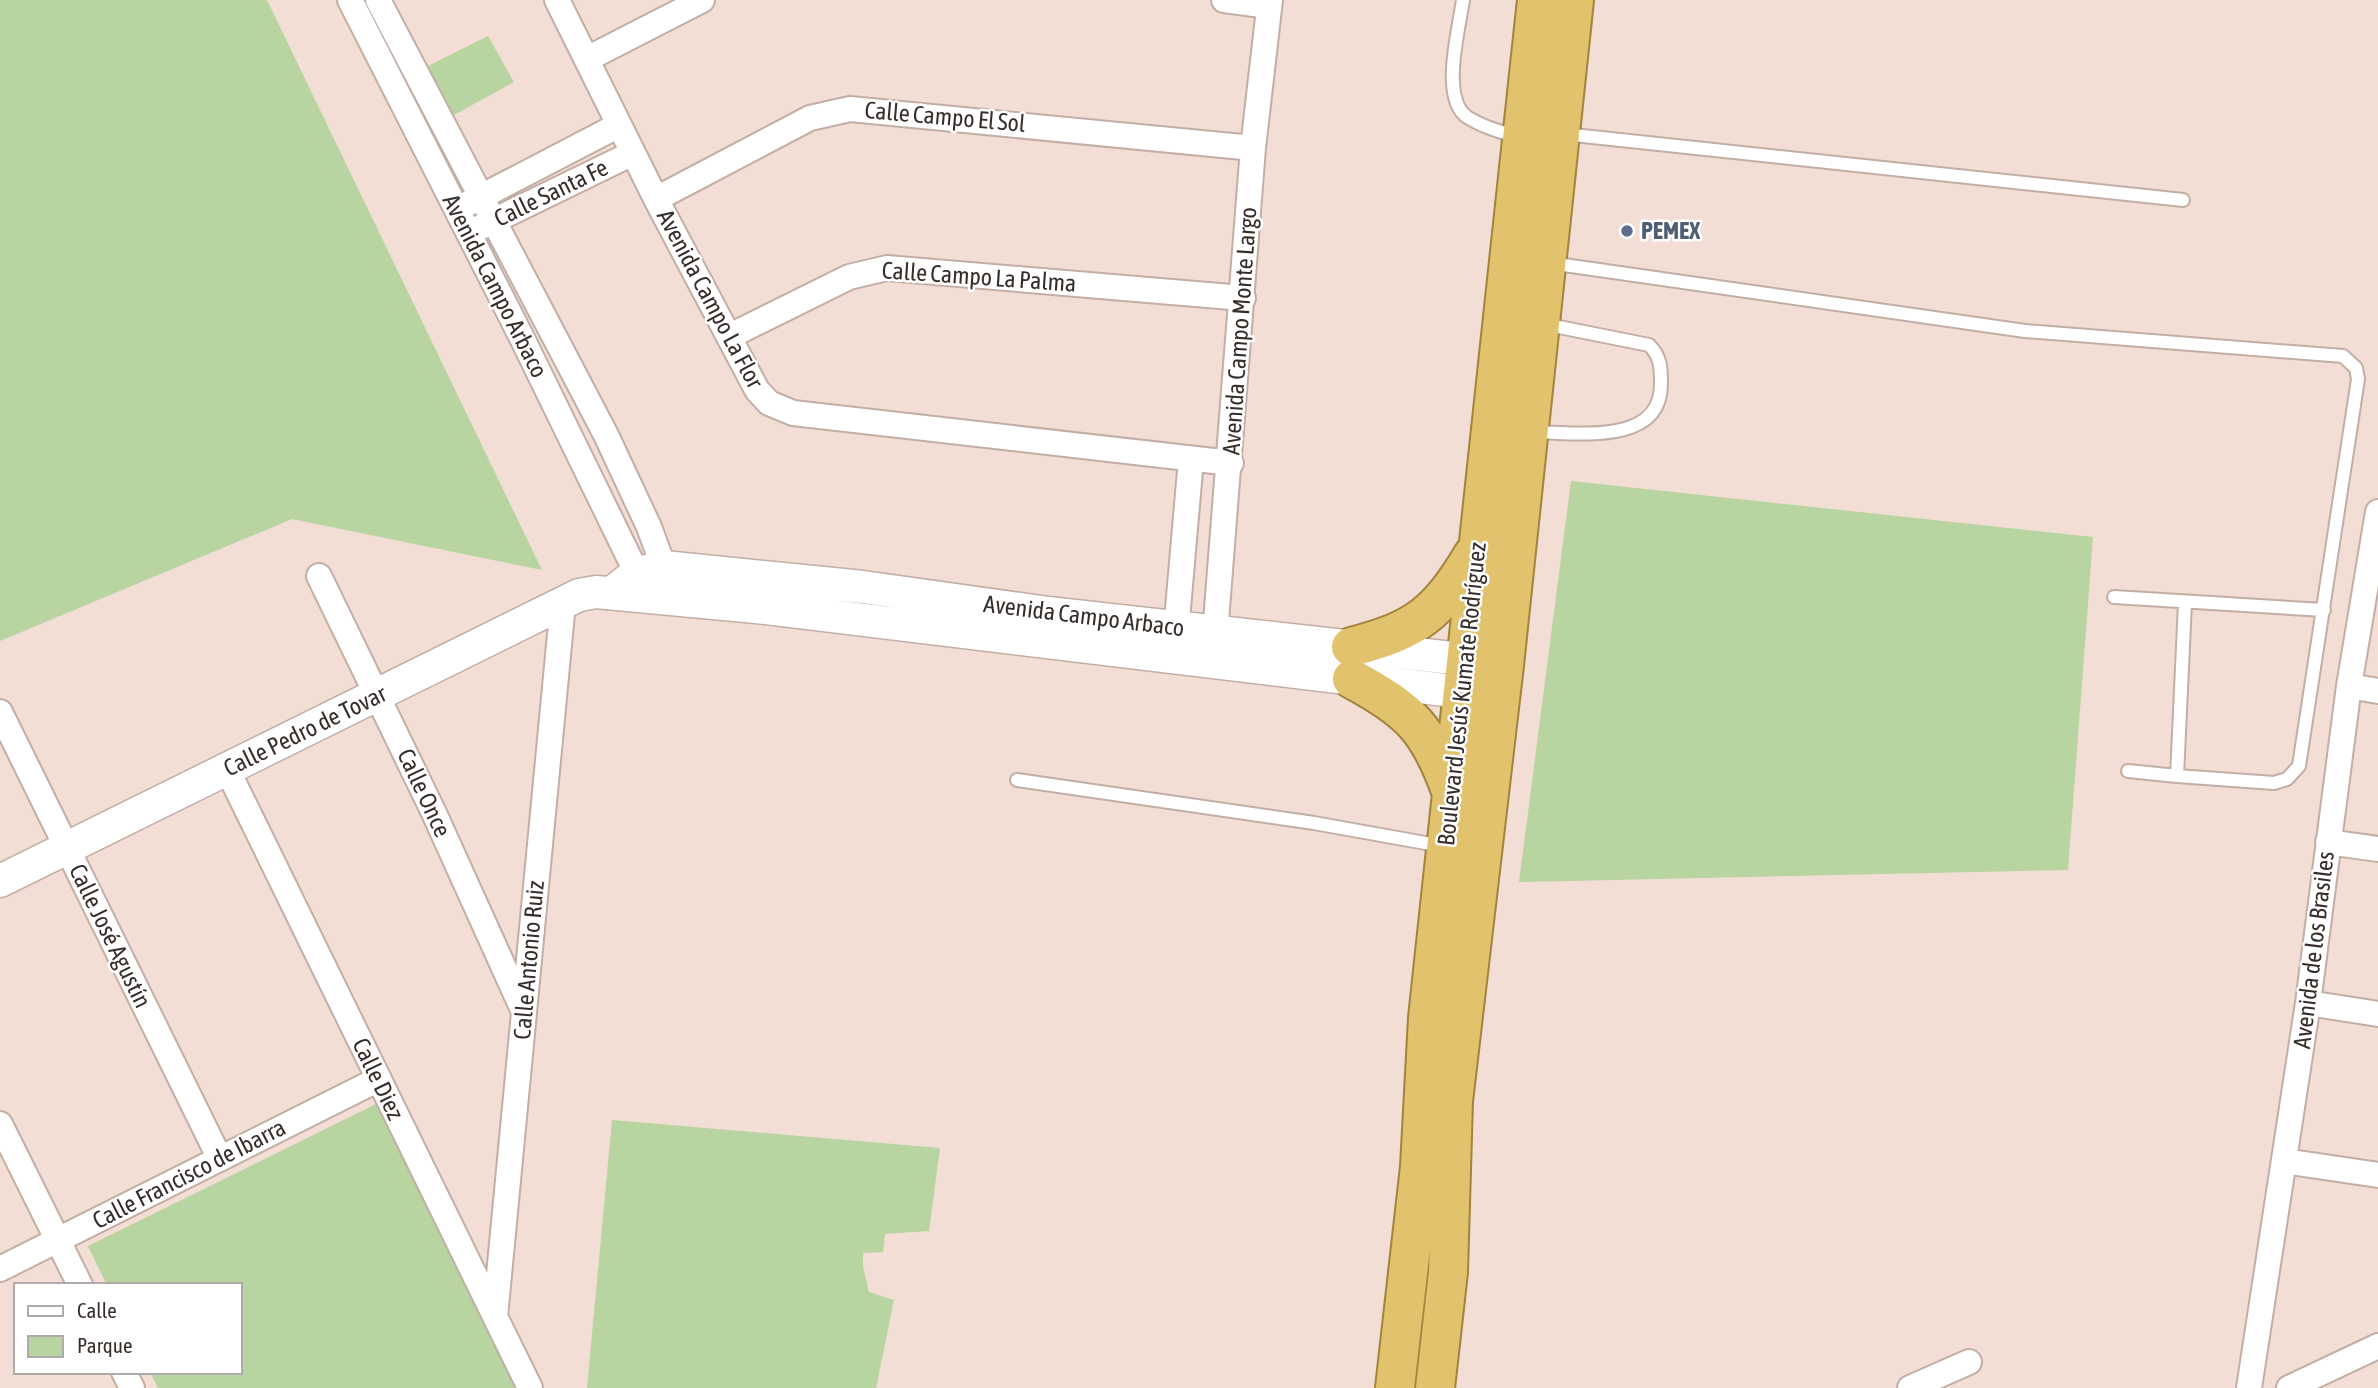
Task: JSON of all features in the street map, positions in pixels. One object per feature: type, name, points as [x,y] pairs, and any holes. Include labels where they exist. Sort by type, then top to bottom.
[{"type":"highway","name":"Boulevard Jesús Kumate Rodríguez","points":[[1395,1388],[1420,1167],[1428,1018],[1537,0]]},
{"type":"highway","name":"Boulevard Jesús Kumate Rodríguez","points":[[1435,1388],[1448,1272],[1453,1101],[1502,681],[1574,0]]},
{"type":"highway","points":[[1452,792],[1437,753],[1422,730],[1352,663],[1385,639],[1418,622],[1451,592],[1478,548]]},
{"type":"highway","points":[[1409,1266],[1448,1272]]},
{"type":"street","name":"Avenida Campo Arbaco","points":[[350,0],[647,585]]},
{"type":"street","name":"Avenida Campo Arbaco","points":[[378,0],[606,435],[647,585]]},
{"type":"street","name":"Avenida Campo La Flor","points":[[557,0],[656,199],[757,390],[769,403],[784,411],[944,432],[1231,463]]},
{"type":"street","points":[[587,60],[702,0]]},
{"type":"street","points":[[1224,0],[1270,3]]},
{"type":"street","name":"Avenida Campo Monte Largo","points":[[1214,647],[1231,463],[1253,148],[1270,3]]},
{"type":"street","name":"Calle Campo El Sol","points":[[656,199],[810,118],[850,109],[1253,148]]},
{"type":"street","name":"Calle Santa Fe","points":[[456,209],[619,125]]},
{"type":"street","name":"Calle Santa Fe","points":[[468,233],[633,153]]},
{"type":"street","name":"Calle Campo La Palma","points":[[730,336],[849,277],[887,268],[1242,298]]},
{"type":"street","points":[[1173,658],[1191,459]]},
{"type":"street","name":"Avenida de los Brasiles","points":[[2249,1388],[2308,1003],[2349,686],[2377,522]]},
{"type":"street","name":"Calle Once","points":[[319,576],[524,1012]]},
{"type":"street","name":"Avenida Campo Arbaco","points":[[647,585],[863,587],[1176,627],[1214,647],[1502,681]]},
{"type":"street","name":"Avenida Campo Arbaco","points":[[647,585],[1173,658],[1214,647]]},
{"type":"street","name":"Calle Pedro de Tovar","points":[[0,881],[579,595],[647,585]]},
{"type":"street","name":"Calle Antonio Ruiz","points":[[495,1317],[563,603]]},
{"type":"street","points":[[2349,686],[2378,691]]},
{"type":"street","name":"Calle José Agustín","points":[[0,712],[220,1159]]},
{"type":"street","name":"Calle Diez","points":[[227,769],[530,1388]]},
{"type":"street","points":[[2328,842],[2378,849]]},
{"type":"street","points":[[2308,1003],[2378,1014]]},
{"type":"street","name":"Calle Francisco de Ibarra","points":[[0,1269],[379,1079]]},
{"type":"street","points":[[0,1124],[79,1283]]},
{"type":"street","points":[[2284,1161],[2378,1175]]},
{"type":"street","points":[[2289,1388],[2378,1346]]},
{"type":"street","points":[[1910,1388],[1969,1362]]},
{"type":"lane","points":[[1463,0],[1452,79],[1457,106],[1466,116],[1491,129],[1522,138]]},
{"type":"lane","points":[[1560,134],[2183,200]]},
{"type":"lane","points":[[1546,262],[2000,328],[2343,356],[2356,368],[2358,380],[2299,766],[2294,773],[2274,783],[2127,771]]},
{"type":"lane","points":[[1528,432],[1630,429],[1650,418],[1658,406],[1661,388],[1661,361],[1649,345],[1540,323]]},
{"type":"lane","points":[[2115,597],[2324,610]]},
{"type":"lane","points":[[2177,776],[2185,603]]},
{"type":"lane","points":[[1017,780],[1314,823],[1446,847]]},
{"type":"green space","points":[[0,0],[267,0],[542,570],[292,519],[0,641]]},
{"type":"green space","points":[[488,36],[514,82],[454,115],[428,66]]},
{"type":"green space","points":[[1571,481],[2093,537],[2068,870],[1519,882]]},
{"type":"green space","points":[[378,1103],[519,1388],[158,1388],[151,1374],[242,1374],[242,1283],[106,1283],[88,1246]]},
{"type":"green space","points":[[612,1120],[940,1148],[929,1231],[885,1234],[883,1252],[863,1253],[863,1267],[869,1292],[894,1300],[876,1388],[587,1388]]},
{"type":"place","name":"PEMEX","points":[[1627,231]]}]
